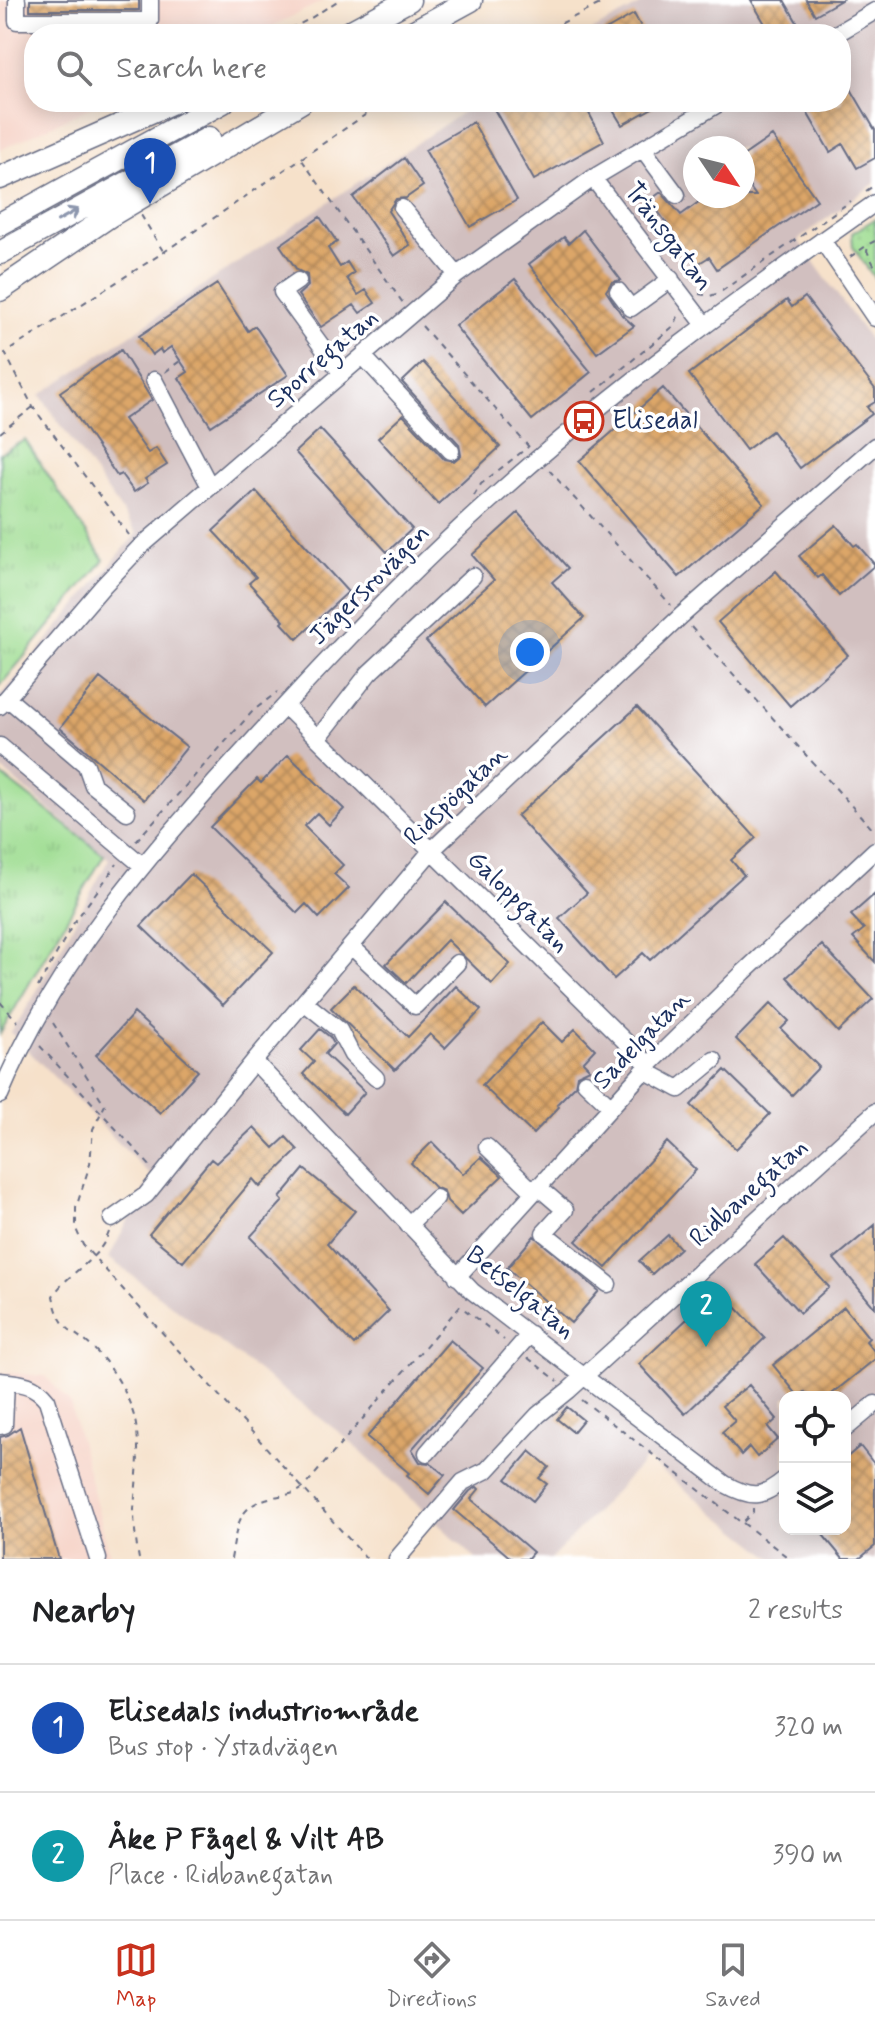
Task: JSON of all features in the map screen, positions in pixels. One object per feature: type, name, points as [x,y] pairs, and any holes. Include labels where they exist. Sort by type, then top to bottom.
[{"type":"highway","points":[[365,24],[409,0]]},
{"type":"highway","points":[[427,24],[471,0]]},
{"type":"highway","points":[[356,24],[387,12]]},
{"type":"highway","points":[[9,174],[150,112]]},
{"type":"highway","points":[[0,224],[205,112]]},
{"type":"highway","points":[[0,253],[259,112]]},
{"type":"highway","points":[[0,290],[111,215],[284,112]]},
{"type":"street","points":[[17,0],[17,21],[150,21],[150,0]]},
{"type":"street","points":[[851,25],[875,11]]},
{"type":"street","points":[[9,174],[129,112]]},
{"type":"street","points":[[0,290],[128,217],[294,112]]},
{"type":"street","name":"Sporregatan","points":[[3,702],[139,548],[457,275],[593,178],[704,112]]},
{"type":"street","points":[[643,149],[677,195]]},
{"type":"street","name":"Tränsgatan","points":[[593,178],[705,325]]},
{"type":"street","name":"Jägersrovägen","points":[[0,1095],[16,1059],[71,963],[102,917],[182,817],[426,562],[534,452],[875,203]]},
{"type":"street","points":[[402,208],[457,275]]},
{"type":"street","points":[[822,240],[875,318]]},
{"type":"street","points":[[618,291],[631,308],[671,279]]},
{"type":"street","points":[[298,281],[282,292],[342,374]]},
{"type":"street","points":[[363,356],[451,451]]},
{"type":"street","points":[[154,380],[207,481],[212,485]]},
{"type":"street","name":"Ridspögatan","points":[[112,1219],[146,1195],[432,850],[681,616],[875,446]]},
{"type":"street","points":[[319,737],[369,673],[473,576]]},
{"type":"street","points":[[3,702],[86,765],[93,785],[127,812]]},
{"type":"street","name":"Galoppgatan","points":[[285,706],[432,850],[646,1068],[679,1089],[714,1060]]},
{"type":"street","points":[[0,746],[143,866]]},
{"type":"street","name":"Sadelgatan","points":[[457,1277],[646,1068],[875,850]]},
{"type":"street","points":[[351,946],[415,1006],[457,963]]},
{"type":"street","points":[[304,1002],[339,1030],[352,1055],[376,1078]]},
{"type":"street","name":"Betselgatan","points":[[254,1061],[457,1277],[725,1484],[750,1495],[763,1494],[779,1483]]},
{"type":"street","points":[[585,1082],[610,1106]]},
{"type":"street","name":"Ridbanegatan","points":[[397,1559],[463,1482],[487,1470],[538,1415],[875,1112]]},
{"type":"street","points":[[487,1147],[565,1210],[544,1233],[608,1284]]},
{"type":"street","points":[[408,1225],[436,1198]]},
{"type":"street","points":[[427,1453],[530,1334]]},
{"type":"street","points":[[0,1426],[4,1425],[3,1382],[25,1383],[39,1389],[47,1400],[98,1559]]},
{"type":"street","points":[[851,1424],[875,1404]]},
{"type":"path","points":[[300,24],[339,0]]},
{"type":"path","points":[[560,24],[608,0]]},
{"type":"path","points":[[139,548],[33,407],[5,353],[164,252],[369,112]]},
{"type":"path","points":[[141,215],[164,252]]},
{"type":"path","points":[[875,241],[869,244],[867,251],[875,267]]},
{"type":"path","points":[[154,380],[180,361]]},
{"type":"path","points":[[0,433],[33,407]]},
{"type":"path","points":[[469,504],[481,484],[534,452],[875,832]]},
{"type":"path","points":[[0,1002],[21,1025]]},
{"type":"path","points":[[50,1020],[105,1105],[93,1129],[90,1164],[76,1208],[76,1229],[83,1245],[367,1559]]},
{"type":"path","points":[[36,1042],[161,1177]]},
{"type":"path","points":[[112,1219],[103,1247],[63,1281],[53,1296],[56,1313],[63,1326],[95,1350],[119,1379],[134,1418],[138,1470],[134,1512],[139,1559]]},
{"type":"path","points":[[231,1559],[239,1520],[253,1504],[271,1497],[290,1495],[303,1488]]},
{"type":"path","points":[[742,1523],[790,1559]]},
{"type":"shaded area","points":[[0,0],[325,0],[277,24],[24,24],[24,112],[81,112],[0,150]]},
{"type":"shaded area","points":[[649,0],[875,0],[875,183],[798,240],[875,347],[875,1559],[774,1559],[646,1459],[551,1559],[476,1559],[344,1436],[109,1258],[151,1176],[11,1033],[109,859],[0,768],[0,697],[137,533],[40,395],[463,112],[851,112],[851,24],[605,24]]},
{"type":"shaded area","points":[[0,1372],[45,1376],[70,1403],[111,1559],[0,1559]]},
{"type":"green space","points":[[875,219],[875,279],[853,247],[852,233]]},
{"type":"green space","points":[[25,440],[104,560],[0,686],[0,453]]},
{"type":"green space","points":[[0,774],[104,855],[0,1034]]},
{"type":"building","points":[[30,0],[139,0],[139,10],[30,10]]},
{"type":"building","points":[[751,0],[784,0],[798,24],[765,24]]},
{"type":"building","points":[[806,0],[841,0],[815,15]]},
{"type":"building","points":[[634,14],[640,24],[616,24]]},
{"type":"building","points":[[851,89],[875,130],[875,158],[857,168],[843,144],[830,152],[807,112],[851,112]]},
{"type":"building","points":[[496,112],[588,112],[604,141],[534,180]]},
{"type":"building","points":[[614,112],[645,112],[622,125]]},
{"type":"building","points":[[473,122],[517,200],[470,227],[425,150]]},
{"type":"building","points":[[772,136],[817,200],[717,269],[709,257],[696,265],[650,200],[661,192],[681,215],[691,208],[755,208],[755,148]]},
{"type":"building","points":[[404,158],[423,186],[406,198],[396,199],[388,211],[410,245],[394,256],[353,197]]},
{"type":"building","points":[[320,217],[337,242],[328,248],[340,267],[347,262],[354,273],[347,278],[358,295],[366,290],[375,303],[360,313],[354,305],[321,327],[298,295],[308,286],[307,275],[297,270],[280,245]]},
{"type":"building","points":[[583,230],[621,280],[612,282],[606,291],[622,315],[634,326],[597,353],[529,264],[564,237],[569,243]]},
{"type":"building","points":[[515,279],[591,372],[532,420],[455,326]]},
{"type":"building","points":[[217,284],[248,331],[255,326],[288,375],[211,426],[179,378],[188,372],[171,347],[162,353],[160,349],[152,355],[139,336]]},
{"type":"building","points":[[805,297],[875,389],[875,402],[867,407],[872,414],[800,468],[772,431],[746,450],[689,374],[787,300],[792,307]]},
{"type":"building","points":[[121,350],[152,400],[124,419],[148,453],[156,448],[167,465],[145,479],[148,483],[134,492],[121,474],[117,476],[60,392]]},
{"type":"building","points":[[423,362],[500,447],[438,504],[378,438],[403,415],[444,459],[454,461],[461,455],[459,444],[402,382]]},
{"type":"building","points":[[663,388],[764,504],[679,577],[579,461]]},
{"type":"building","points":[[320,429],[412,529],[387,552],[295,452]]},
{"type":"building","points":[[256,491],[348,592],[297,639],[249,583],[256,577],[213,531]]},
{"type":"building","points":[[518,513],[568,568],[552,582],[584,618],[485,707],[426,641],[494,580],[472,555]]},
{"type":"building","points":[[836,525],[875,565],[839,596],[822,575],[818,578],[799,556]]},
{"type":"building","points":[[776,571],[848,655],[790,706],[718,622]]},
{"type":"building","points":[[100,678],[187,747],[144,800],[60,728]]},
{"type":"building","points":[[637,707],[756,838],[731,860],[744,875],[650,960],[643,953],[614,979],[559,918],[587,893],[517,816]]},
{"type":"building","points":[[288,755],[344,809],[329,825],[317,813],[304,826],[343,865],[334,874],[349,888],[319,918],[306,904],[297,913],[210,827],[257,779],[261,783]]},
{"type":"building","points":[[191,874],[273,952],[223,1005],[141,926]]},
{"type":"building","points":[[875,894],[875,962],[853,938],[864,929],[851,915]]},
{"type":"building","points":[[446,902],[510,964],[492,984],[447,940],[406,983],[386,964]]},
{"type":"building","points":[[822,945],[873,999],[838,1032],[787,977]]},
{"type":"building","points":[[354,985],[408,1037],[456,986],[481,1010],[445,1048],[430,1034],[395,1070],[331,1008]]},
{"type":"building","points":[[771,1003],[789,1021],[781,1029],[819,1067],[792,1095],[736,1039]]},
{"type":"building","points":[[134,1013],[198,1071],[160,1113],[96,1055]]},
{"type":"building","points":[[542,1022],[562,1042],[575,1029],[595,1049],[583,1062],[590,1069],[577,1075],[575,1086],[533,1134],[482,1085]]},
{"type":"building","points":[[320,1029],[334,1044],[325,1054],[365,1092],[345,1114],[303,1074],[314,1062],[301,1050]]},
{"type":"building","points":[[725,1070],[770,1114],[736,1149],[691,1105]]},
{"type":"building","points":[[254,1127],[274,1148],[286,1137],[298,1150],[260,1187],[253,1179],[183,1262],[149,1234],[211,1159],[216,1163]]},
{"type":"building","points":[[432,1142],[463,1174],[481,1157],[502,1176],[461,1215],[447,1201],[444,1191],[434,1187],[411,1163]]},
{"type":"building","points":[[667,1142],[696,1170],[606,1268],[576,1241]]},
{"type":"building","points":[[304,1169],[355,1211],[327,1244],[389,1311],[354,1345],[250,1237],[283,1201],[280,1198]]},
{"type":"building","points":[[875,1225],[875,1308],[834,1259]]},
{"type":"building","points":[[668,1235],[680,1248],[652,1274],[639,1261]]},
{"type":"building","points":[[534,1236],[599,1291],[571,1323],[507,1268]]},
{"type":"building","points":[[784,1238],[829,1287],[800,1313],[755,1264]]},
{"type":"building","points":[[719,1289],[765,1338],[685,1414],[639,1364]]},
{"type":"building","points":[[844,1307],[869,1338],[866,1341],[875,1352],[875,1359],[835,1391],[794,1391],[773,1365]]},
{"type":"building","points":[[450,1340],[483,1368],[412,1449],[420,1462],[430,1463],[445,1475],[429,1494],[367,1437]]},
{"type":"building","points":[[749,1385],[777,1419],[768,1427],[778,1439],[757,1457],[749,1447],[741,1455],[722,1432],[735,1421],[722,1406]]},
{"type":"building","points":[[567,1407],[583,1420],[573,1432],[557,1419]]},
{"type":"building","points":[[20,1427],[59,1559],[0,1559],[0,1437]]},
{"type":"building","points":[[860,1446],[875,1465],[875,1546],[859,1559],[843,1559],[823,1535],[851,1535],[851,1454]]},
{"type":"building","points":[[530,1451],[549,1467],[539,1478],[547,1484],[533,1501],[506,1479]]},
{"type":"building","points":[[477,1487],[479,1489],[471,1499],[533,1552],[527,1559],[512,1559],[454,1510]]},
{"type":"place","name":"Elisedals industriområde","points":[[150,204]]},
{"type":"place","name":"Elisedal","points":[[584,421]]},
{"type":"place","name":"Åke P Fågel & Vilt AB","points":[[706,1347]]}]
